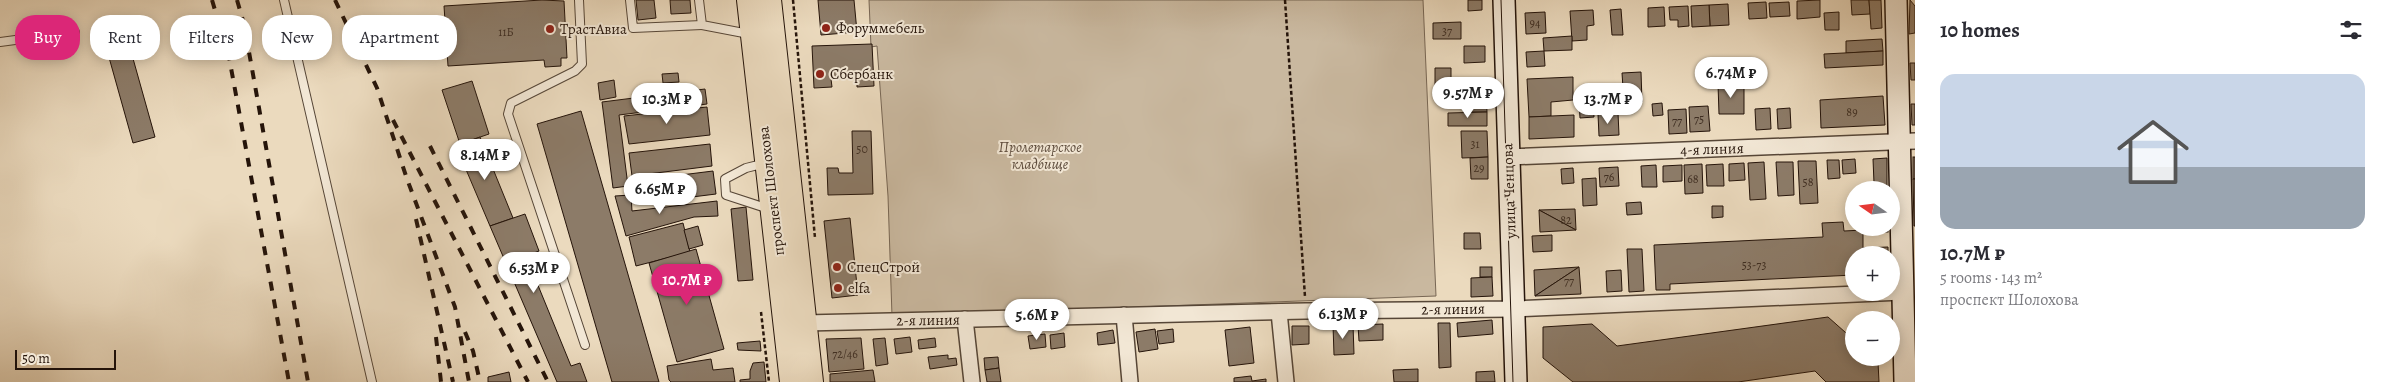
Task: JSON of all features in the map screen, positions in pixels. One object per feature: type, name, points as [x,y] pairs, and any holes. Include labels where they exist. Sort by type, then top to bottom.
[{"type":"main road","name":"проспект Шолохова","points":[[749,0],[792,382]]},
{"type":"main road","name":"проспект Шолохова","points":[[769,0],[811,382]]},
{"type":"street","name":"улица Ченцова","points":[[1504,0],[1516,382]]},
{"type":"street","points":[[1896,0],[1908,142],[1909,292],[1905,382]]},
{"type":"street","name":"4-я линия","points":[[1508,157],[1908,142]]},
{"type":"street","name":"2-я линия","points":[[805,323],[1513,308],[1909,292]]},
{"type":"street","points":[[1279,312],[1286,382]]},
{"type":"street","points":[[1124,315],[1130,382]]},
{"type":"street","points":[[965,319],[972,382]]},
{"type":"lane","points":[[284,0],[372,382]]},
{"type":"lane","points":[[579,0],[582,64],[575,71],[511,103],[508,114],[585,345]]},
{"type":"lane","points":[[630,0],[633,28],[702,25],[753,34]]},
{"type":"lane","points":[[699,0],[702,25]]},
{"type":"lane","points":[[0,42],[15,40]]},
{"type":"lane","points":[[768,162],[746,168],[725,179],[726,195],[773,211]]},
{"type":"path","points":[[793,0],[815,238]]},
{"type":"path","points":[[1285,0],[1306,311]]},
{"type":"path","points":[[761,312],[769,382]]},
{"type":"green space","name":"Пролетарское кладбище","points":[[869,0],[1423,0],[1436,296],[892,316],[888,196],[877,46],[871,47]]},
{"type":"building","points":[[542,0],[564,1],[567,58],[561,58],[561,66],[545,67],[544,60],[448,66],[448,60],[457,60],[457,15],[445,15],[444,6]]},
{"type":"building","points":[[636,0],[654,0],[656,18],[638,20]]},
{"type":"building","points":[[670,0],[690,0],[691,13],[671,14]]},
{"type":"building","points":[[818,0],[854,0],[857,32],[821,35]]},
{"type":"building","points":[[1468,0],[1482,0],[1482,10],[1468,11]]},
{"type":"building","points":[[1820,0],[1820,17],[1797,19],[1797,1]]},
{"type":"building","points":[[1851,0],[1869,0],[1870,14],[1852,15]]},
{"type":"building","points":[[1869,0],[1881,0],[1882,28],[1871,29]]},
{"type":"building","points":[[1910,0],[1915,6],[1915,33],[1909,34]]},
{"type":"building","points":[[1766,2],[1767,18],[1749,19],[1748,3]]},
{"type":"building","points":[[1789,2],[1790,16],[1770,17],[1769,3]]},
{"type":"building","points":[[1728,4],[1729,25],[1710,26],[1709,5]]},
{"type":"building","points":[[1709,5],[1710,26],[1692,27],[1691,6]]},
{"type":"building","points":[[1688,6],[1689,26],[1678,27],[1678,20],[1670,20],[1669,7]]},
{"type":"building","points":[[1664,7],[1665,26],[1648,27],[1648,8]]},
{"type":"building","points":[[1621,9],[1623,35],[1612,35],[1610,10]]},
{"type":"building","points":[[1593,10],[1594,25],[1587,26],[1587,40],[1572,41],[1570,11]]},
{"type":"building","points":[[1545,12],[1546,33],[1526,34],[1525,13]]},
{"type":"building","points":[[1839,12],[1839,30],[1825,30],[1824,13]]},
{"type":"building","points":[[1461,22],[1461,39],[1433,39],[1433,23]]},
{"type":"building","points":[[1572,36],[1572,50],[1544,51],[1543,38]]},
{"type":"building","points":[[1882,39],[1883,51],[1846,53],[1846,41]]},
{"type":"building","points":[[872,44],[874,86],[857,87],[857,79],[831,79],[832,87],[814,88],[812,46]]},
{"type":"building","points":[[1464,46],[1485,46],[1485,62],[1464,63]]},
{"type":"building","points":[[1544,51],[1545,66],[1527,67],[1526,52]]},
{"type":"building","points":[[1883,51],[1883,65],[1825,68],[1824,54]]},
{"type":"building","points":[[110,60],[133,60],[155,137],[133,143]]},
{"type":"building","points":[[1910,63],[1915,63],[1915,80],[1911,80]]},
{"type":"building","points":[[1435,68],[1451,68],[1451,86],[1435,87]]},
{"type":"building","points":[[1641,72],[1642,102],[1624,103],[1622,73]]},
{"type":"building","points":[[678,73],[679,82],[663,83],[662,74]]},
{"type":"building","points":[[1573,77],[1573,100],[1551,102],[1551,116],[1529,117],[1527,79]]},
{"type":"building","points":[[614,80],[616,97],[600,100],[598,83]]},
{"type":"building","points":[[472,81],[489,134],[460,144],[442,90]]},
{"type":"building","points":[[1744,83],[1744,114],[1719,114],[1718,84]]},
{"type":"building","points":[[705,89],[707,104],[619,115],[628,186],[613,188],[602,102]]},
{"type":"building","points":[[1463,93],[1486,93],[1487,112],[1464,112]]},
{"type":"building","points":[[1883,96],[1885,125],[1821,128],[1820,100]]},
{"type":"building","points":[[1579,101],[1593,101],[1594,117],[1580,118]]},
{"type":"building","points":[[1662,103],[1663,115],[1653,116],[1652,104]]},
{"type":"building","points":[[1911,104],[1915,104],[1915,125],[1912,125]]},
{"type":"building","points":[[1708,106],[1710,131],[1690,132],[1689,107]]},
{"type":"building","points":[[707,107],[710,135],[629,144],[624,116]]},
{"type":"building","points":[[1770,108],[1771,129],[1756,130],[1755,109]]},
{"type":"building","points":[[1790,108],[1791,128],[1778,129],[1777,109]]},
{"type":"building","points":[[1686,109],[1687,133],[1669,134],[1668,110]]},
{"type":"building","points":[[581,111],[659,382],[612,382],[537,124]]},
{"type":"building","points":[[1487,112],[1487,126],[1448,126],[1448,113]]},
{"type":"building","points":[[1618,113],[1619,135],[1599,136],[1598,114]]},
{"type":"building","points":[[1574,115],[1574,137],[1529,139],[1529,117]]},
{"type":"building","points":[[852,131],[871,131],[873,194],[828,195],[827,168],[838,168],[839,173],[853,173]]},
{"type":"building","points":[[1461,131],[1487,131],[1488,157],[1462,158]]},
{"type":"building","points":[[480,137],[513,218],[490,226],[456,146]]},
{"type":"building","points":[[710,144],[712,166],[632,176],[629,153]]},
{"type":"building","points":[[1488,157],[1488,179],[1471,179],[1470,158]]},
{"type":"building","points":[[1913,157],[1915,157],[1915,179],[1913,179]]},
{"type":"building","points":[[1887,158],[1887,181],[1874,181],[1873,159]]},
{"type":"building","points":[[1855,159],[1856,173],[1843,174],[1842,160]]},
{"type":"building","points":[[1827,160],[1839,160],[1840,178],[1828,179]]},
{"type":"building","points":[[1798,161],[1816,161],[1818,203],[1800,204]]},
{"type":"building","points":[[1764,162],[1766,199],[1750,200],[1748,163]]},
{"type":"building","points":[[1776,162],[1793,162],[1794,195],[1778,196]]},
{"type":"building","points":[[1744,163],[1745,180],[1729,181],[1729,164]]},
{"type":"building","points":[[1702,164],[1703,193],[1685,194],[1684,165]]},
{"type":"building","points":[[1723,164],[1724,186],[1707,186],[1706,165]]},
{"type":"building","points":[[1656,165],[1657,187],[1642,187],[1641,166]]},
{"type":"building","points":[[1682,165],[1682,181],[1663,182],[1663,166]]},
{"type":"building","points":[[1618,167],[1619,186],[1600,187],[1599,168]]},
{"type":"building","points":[[1573,168],[1574,183],[1562,184],[1561,169]]},
{"type":"building","points":[[713,171],[716,194],[636,204],[633,181]]},
{"type":"building","points":[[1596,178],[1597,205],[1583,206],[1582,179]]},
{"type":"building","points":[[1913,179],[1915,179],[1915,226],[1914,226]]},
{"type":"building","points":[[631,195],[632,211],[717,201],[718,216],[694,217],[626,236],[615,196]]},
{"type":"building","points":[[1641,202],[1642,214],[1627,215],[1626,203]]},
{"type":"building","points":[[1712,206],[1723,206],[1723,217],[1712,218]]},
{"type":"building","points":[[746,207],[753,280],[738,281],[731,209]]},
{"type":"building","points":[[1575,209],[1576,230],[1539,210]]},
{"type":"building","points":[[1539,210],[1576,230],[1540,232]]},
{"type":"building","points":[[525,214],[539,251],[526,256],[571,366],[580,363],[587,382],[557,382],[490,226]]},
{"type":"building","points":[[850,218],[858,295],[832,298],[824,221]]},
{"type":"building","points":[[1843,222],[1845,236],[1863,236],[1863,246],[1845,246],[1845,275],[1670,284],[1670,290],[1656,290],[1654,245],[1823,237],[1822,223]]},
{"type":"building","points":[[683,223],[690,252],[636,266],[629,237]]},
{"type":"building","points":[[698,226],[703,245],[689,249],[684,230]]},
{"type":"building","points":[[1464,233],[1480,233],[1481,249],[1464,249]]},
{"type":"building","points":[[1552,235],[1552,251],[1533,252],[1532,236]]},
{"type":"building","points":[[696,249],[724,349],[677,362],[649,263]]},
{"type":"building","points":[[1627,249],[1642,249],[1644,291],[1629,292]]},
{"type":"building","points":[[1480,267],[1492,267],[1492,277],[1480,277]]},
{"type":"building","points":[[1579,267],[1535,296],[1534,270]]},
{"type":"building","points":[[1579,267],[1581,294],[1535,296]]},
{"type":"building","points":[[1621,270],[1622,291],[1607,292],[1606,271]]},
{"type":"building","points":[[1492,277],[1493,296],[1471,297],[1471,278]]},
{"type":"building","points":[[1828,317],[1845,332],[1845,366],[1878,366],[1879,382],[1826,382],[1815,371],[1738,382],[1573,382],[1543,358],[1543,327],[1592,324],[1617,346]]},
{"type":"building","points":[[1492,320],[1493,334],[1458,337],[1457,323]]},
{"type":"building","points":[[1438,323],[1450,323],[1451,367],[1439,368]]},
{"type":"building","points":[[1383,324],[1383,340],[1359,341],[1358,325]]},
{"type":"building","points":[[1333,325],[1353,325],[1354,354],[1334,355]]},
{"type":"building","points":[[1292,326],[1309,326],[1309,344],[1292,345]]},
{"type":"building","points":[[1250,327],[1254,363],[1229,366],[1225,330]]},
{"type":"building","points":[[1155,329],[1158,349],[1139,352],[1136,332]]},
{"type":"building","points":[[1173,329],[1174,342],[1159,344],[1157,331]]},
{"type":"building","points":[[1113,330],[1115,343],[1098,345],[1097,333]]},
{"type":"building","points":[[1064,333],[1065,347],[1051,349],[1050,335]]},
{"type":"building","points":[[1045,334],[1046,347],[1030,349],[1028,336]]},
{"type":"building","points":[[910,337],[912,352],[896,354],[894,339]]},
{"type":"building","points":[[861,338],[864,369],[829,372],[826,339]]},
{"type":"building","points":[[885,338],[888,364],[876,366],[873,339]]},
{"type":"building","points":[[935,338],[936,347],[919,349],[918,340]]},
{"type":"building","points":[[760,341],[761,351],[738,350],[737,343]]},
{"type":"building","points":[[948,355],[948,359],[956,358],[957,365],[930,369],[928,357]]},
{"type":"building","points":[[998,357],[999,368],[985,370],[984,358]]},
{"type":"building","points":[[711,359],[713,370],[733,368],[735,382],[671,382],[669,380],[667,366]]},
{"type":"building","points":[[764,362],[766,382],[740,382],[740,380],[750,379],[753,363]]},
{"type":"building","points":[[999,368],[1001,382],[987,382],[985,370]]},
{"type":"building","points":[[1418,369],[1418,382],[1394,382],[1393,370]]},
{"type":"building","points":[[873,370],[875,382],[830,382],[830,374]]},
{"type":"building","points":[[1494,371],[1495,382],[1476,382],[1476,372]]},
{"type":"building","points":[[509,372],[511,382],[488,382],[488,377]]},
{"type":"building","points":[[1251,376],[1252,381],[1266,379],[1266,382],[1234,382],[1234,378]]},
{"type":"tram line","points":[[1501,0],[1513,382]]},
{"type":"railway","points":[[212,0],[229,57],[289,382]]},
{"type":"railway","points":[[237,0],[244,24],[308,382]]},
{"type":"railway","points":[[335,0],[377,88],[407,179],[455,307],[469,382]]},
{"type":"railway","points":[[393,120],[528,382]]},
{"type":"railway","points":[[430,146],[548,382]]},
{"type":"railway","points":[[416,219],[453,382]]},
{"type":"railway","points":[[465,332],[473,351],[480,382]]},
{"type":"railway","points":[[436,337],[441,382]]},
{"type":"place","name":"Форуммебель","points":[[826,28]]},
{"type":"place","name":"ТрастАвиа","points":[[550,29]]},
{"type":"place","name":"Сбербанк","points":[[820,74]]},
{"type":"place","name":"СпецСтрой","points":[[837,267]]},
{"type":"place","name":"elfa","points":[[838,288]]}]
